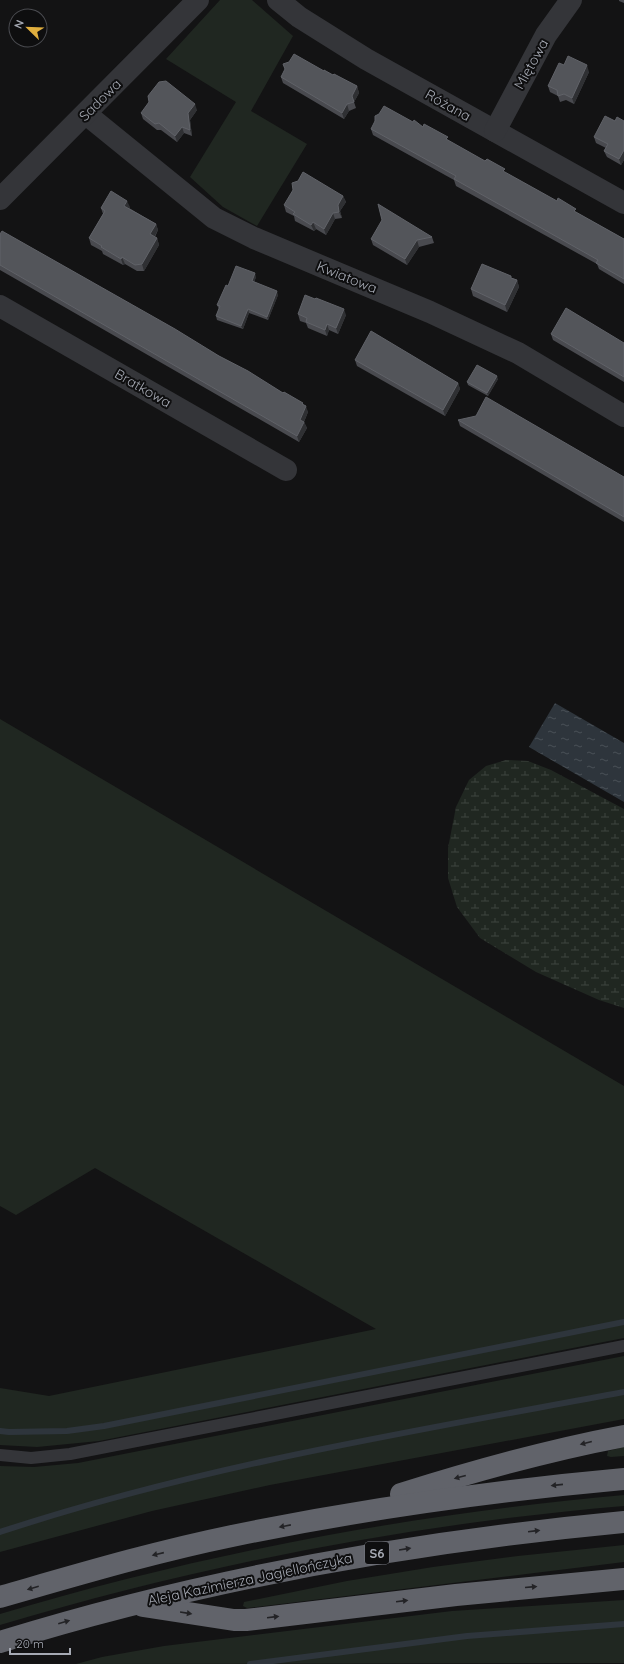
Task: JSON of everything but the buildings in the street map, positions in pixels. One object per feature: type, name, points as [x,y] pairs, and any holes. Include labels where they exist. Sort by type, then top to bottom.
[{"type":"highway","points":[[324,1519],[434,1484],[588,1443],[624,1436]]},
{"type":"highway","points":[[0,1597],[131,1560],[231,1536],[473,1494],[624,1479]]},
{"type":"highway","name":"Aleja Kazimierza Jagiellończyka","points":[[0,1642],[64,1622],[134,1604],[268,1574],[392,1551],[471,1539],[624,1522]]},
{"type":"highway","points":[[134,1604],[234,1620],[246,1620],[456,1594],[624,1579]]},
{"type":"street","name":"Sadowa","points":[[0,199],[198,0]]},
{"type":"street","name":"Różana","points":[[278,0],[299,17],[332,39],[624,203]]},
{"type":"street","name":"Miętowa","points":[[495,131],[546,35],[571,0]]},
{"type":"street","name":"Kwiatowa","points":[[86,114],[214,218],[254,238],[430,312],[518,353],[624,416]]},
{"type":"street","name":"Bratkowa","points":[[0,306],[286,470]]},
{"type":"lane","points":[[0,1456],[31,1458],[70,1454],[624,1346]]},
{"type":"green space","points":[[220,0],[252,0],[293,36],[251,111],[307,144],[257,226],[223,207],[190,177],[236,102],[166,59]]},
{"type":"green space","points":[[0,719],[624,1086],[624,1338],[99,1441],[37,1447],[0,1445],[0,1388],[49,1396],[376,1329],[95,1168],[16,1215],[0,1206]]},
{"type":"green space","points":[[506,760],[528,761],[551,770],[624,809],[624,1008],[599,1000],[536,972],[480,938],[457,907],[448,878],[448,848],[456,807],[469,780],[486,766]]},
{"type":"green space","points":[[624,1356],[624,1419],[270,1485],[152,1511],[0,1552],[0,1466],[34,1467],[78,1463]]},
{"type":"green space","points":[[624,1447],[624,1456],[607,1456],[608,1451]]},
{"type":"green space","points":[[624,1495],[624,1506],[545,1514],[387,1535],[231,1565],[77,1603],[0,1625],[0,1614],[154,1572],[231,1555],[387,1525],[545,1503]]},
{"type":"green space","points":[[624,1545],[624,1562],[247,1608],[243,1606],[244,1602],[347,1581],[433,1567],[518,1556]]},
{"type":"green space","points":[[624,1600],[624,1663],[76,1664],[102,1657],[164,1646],[452,1611]]},
{"type":"water","points":[[555,703],[624,743],[624,802],[529,747]]},
{"type":"waterway","points":[[0,1431],[67,1431],[104,1426],[624,1322]]},
{"type":"waterway","points":[[0,1532],[77,1508],[154,1487],[232,1469],[388,1436],[624,1392]]},
{"type":"waterway","points":[[250,1664],[467,1636],[624,1624]]}]
